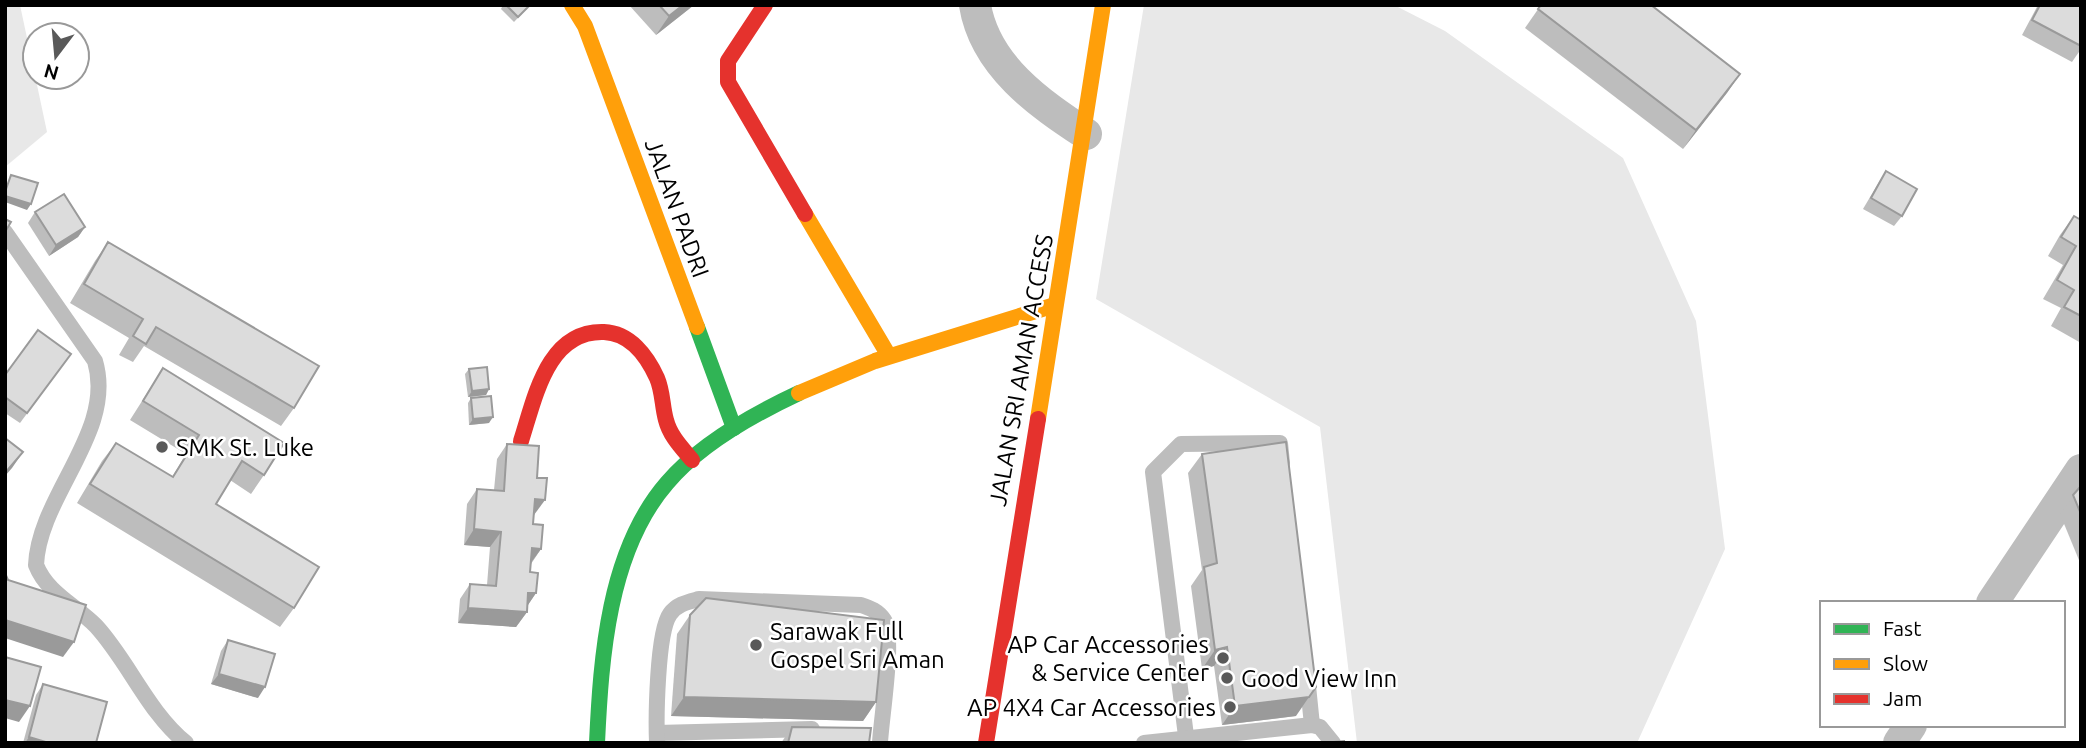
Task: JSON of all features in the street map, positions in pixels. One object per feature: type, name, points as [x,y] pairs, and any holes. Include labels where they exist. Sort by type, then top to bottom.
[{"type":"street","name":"JALAN PADRI","points":[[572,5],[585,26],[734,428]]},
{"type":"street","points":[[765,5],[728,61],[728,82],[889,356]]},
{"type":"street","points":[[975,5],[979,26],[991,48],[1023,90],[1086,134]]},
{"type":"street","name":"JALAN SRI AMAN ACCESS","points":[[986,743],[1010,571],[1086,134],[1103,5]]},
{"type":"street","points":[[597,743],[607,629],[623,573],[646,515],[666,485],[692,460],[764,409],[889,356],[1055,305]]},
{"type":"street","points":[[521,441],[545,371],[553,358],[564,344],[575,337],[603,331],[628,340],[646,357],[659,383],[667,425],[692,460]]},
{"type":"street","points":[[1993,601],[2081,470]]},
{"type":"street","points":[[1899,743],[1910,727]]},
{"type":"lane","points":[[5,232],[96,361],[101,381],[87,434],[42,533],[36,565],[49,587],[97,628],[147,700],[172,732],[186,743]]},
{"type":"lane","points":[[1186,736],[1153,472],[1181,443],[1280,443],[1285,484]]},
{"type":"lane","points":[[826,730],[754,736],[657,738],[662,633],[671,613],[682,603],[699,599],[861,605],[874,609],[883,619],[889,640],[876,734]]},
{"type":"lane","points":[[1304,658],[1312,724]]},
{"type":"lane","points":[[1144,743],[1186,736],[1312,724],[1320,727],[1334,743]]},
{"type":"shaded area","points":[[5,5],[20,5],[23,21],[21,21],[21,91],[38,91],[47,132],[5,167]]},
{"type":"shaded area","points":[[1144,5],[1394,5],[1445,31],[1623,158],[1696,321],[1725,549],[1637,743],[1357,743],[1320,427],[1096,299]]},
{"type":"building","points":[[506,5],[526,5],[528,7],[518,17]]},
{"type":"building","points":[[659,5],[683,5],[669,16]]},
{"type":"building","points":[[1541,5],[1651,5],[1740,74],[1696,130],[1538,9]]},
{"type":"building","points":[[2040,5],[2081,5],[2081,46],[2032,20]]},
{"type":"building","points":[[1886,171],[1917,189],[1902,216],[1871,198]]},
{"type":"building","points":[[11,175],[38,183],[31,204],[5,196]]},
{"type":"building","points":[[64,194],[85,227],[56,245],[35,212]]},
{"type":"building","points":[[2074,216],[2081,220],[2081,316],[2064,307],[2074,290],[2057,280],[2076,246],[2061,237]]},
{"type":"building","points":[[5,219],[11,222],[5,232]]},
{"type":"building","points":[[108,242],[319,366],[294,408],[156,327],[146,344],[133,336],[143,319],[84,284]]},
{"type":"building","points":[[38,330],[71,354],[27,413],[5,397],[5,375]]},
{"type":"building","points":[[487,367],[489,389],[472,391],[469,369]]},
{"type":"building","points":[[163,368],[284,443],[264,475],[242,461],[216,504],[319,567],[294,608],[90,484],[116,443],[173,477],[199,435],[143,401]]},
{"type":"building","points":[[491,396],[493,417],[473,419],[471,398]]},
{"type":"building","points":[[5,438],[23,452],[5,473]]},
{"type":"building","points":[[1286,442],[1316,687],[1309,697],[1235,706],[1227,647],[1215,650],[1204,567],[1217,563],[1202,454]]},
{"type":"building","points":[[507,444],[539,446],[537,478],[547,478],[545,500],[535,499],[533,524],[543,525],[541,549],[532,548],[530,572],[538,573],[536,593],[528,593],[527,612],[468,608],[470,584],[496,586],[501,532],[474,529],[477,489],[504,491]]},
{"type":"building","points":[[2081,486],[2081,514],[2073,495]]},
{"type":"building","points":[[5,573],[8,580],[86,605],[74,642],[5,620]]},
{"type":"building","points":[[706,598],[884,620],[876,702],[684,697],[690,615]]},
{"type":"building","points":[[228,640],[275,654],[265,687],[219,674]]},
{"type":"building","points":[[5,657],[41,667],[30,706],[5,700]]},
{"type":"building","points":[[43,684],[107,702],[96,743],[49,743],[29,737]]},
{"type":"building","points":[[792,727],[871,728],[869,743],[788,743]]},
{"type":"traffic: fast","points":[[697,327],[734,428]]},
{"type":"traffic: fast","points":[[597,743],[601,676],[611,607],[632,540],[647,510],[667,483],[695,455],[746,420],[799,393]]},
{"type":"traffic: slow","points":[[572,5],[585,26],[697,327]]},
{"type":"traffic: slow","points":[[1038,419],[1103,5]]},
{"type":"traffic: slow","points":[[805,214],[889,356]]},
{"type":"traffic: slow","points":[[799,393],[875,361],[1055,305]]},
{"type":"traffic: jam","points":[[765,5],[728,61],[728,82],[805,214]]},
{"type":"traffic: jam","points":[[521,441],[538,387],[556,354],[569,342],[585,334],[604,332],[630,341],[648,362],[659,383],[670,431],[692,460]]},
{"type":"traffic: jam","points":[[986,743],[1038,419]]},
{"type":"place","name":"SMK St. Luke","points":[[162,447]]},
{"type":"place","name":"Sarawak Full Gospel Sri Aman","points":[[756,645]]},
{"type":"place","name":"AP Car Accessories & Service Center","points":[[1223,658]]},
{"type":"place","name":"Good View Inn","points":[[1227,678]]},
{"type":"place","name":"AP 4X4 Car Accessories","points":[[1230,707]]}]
